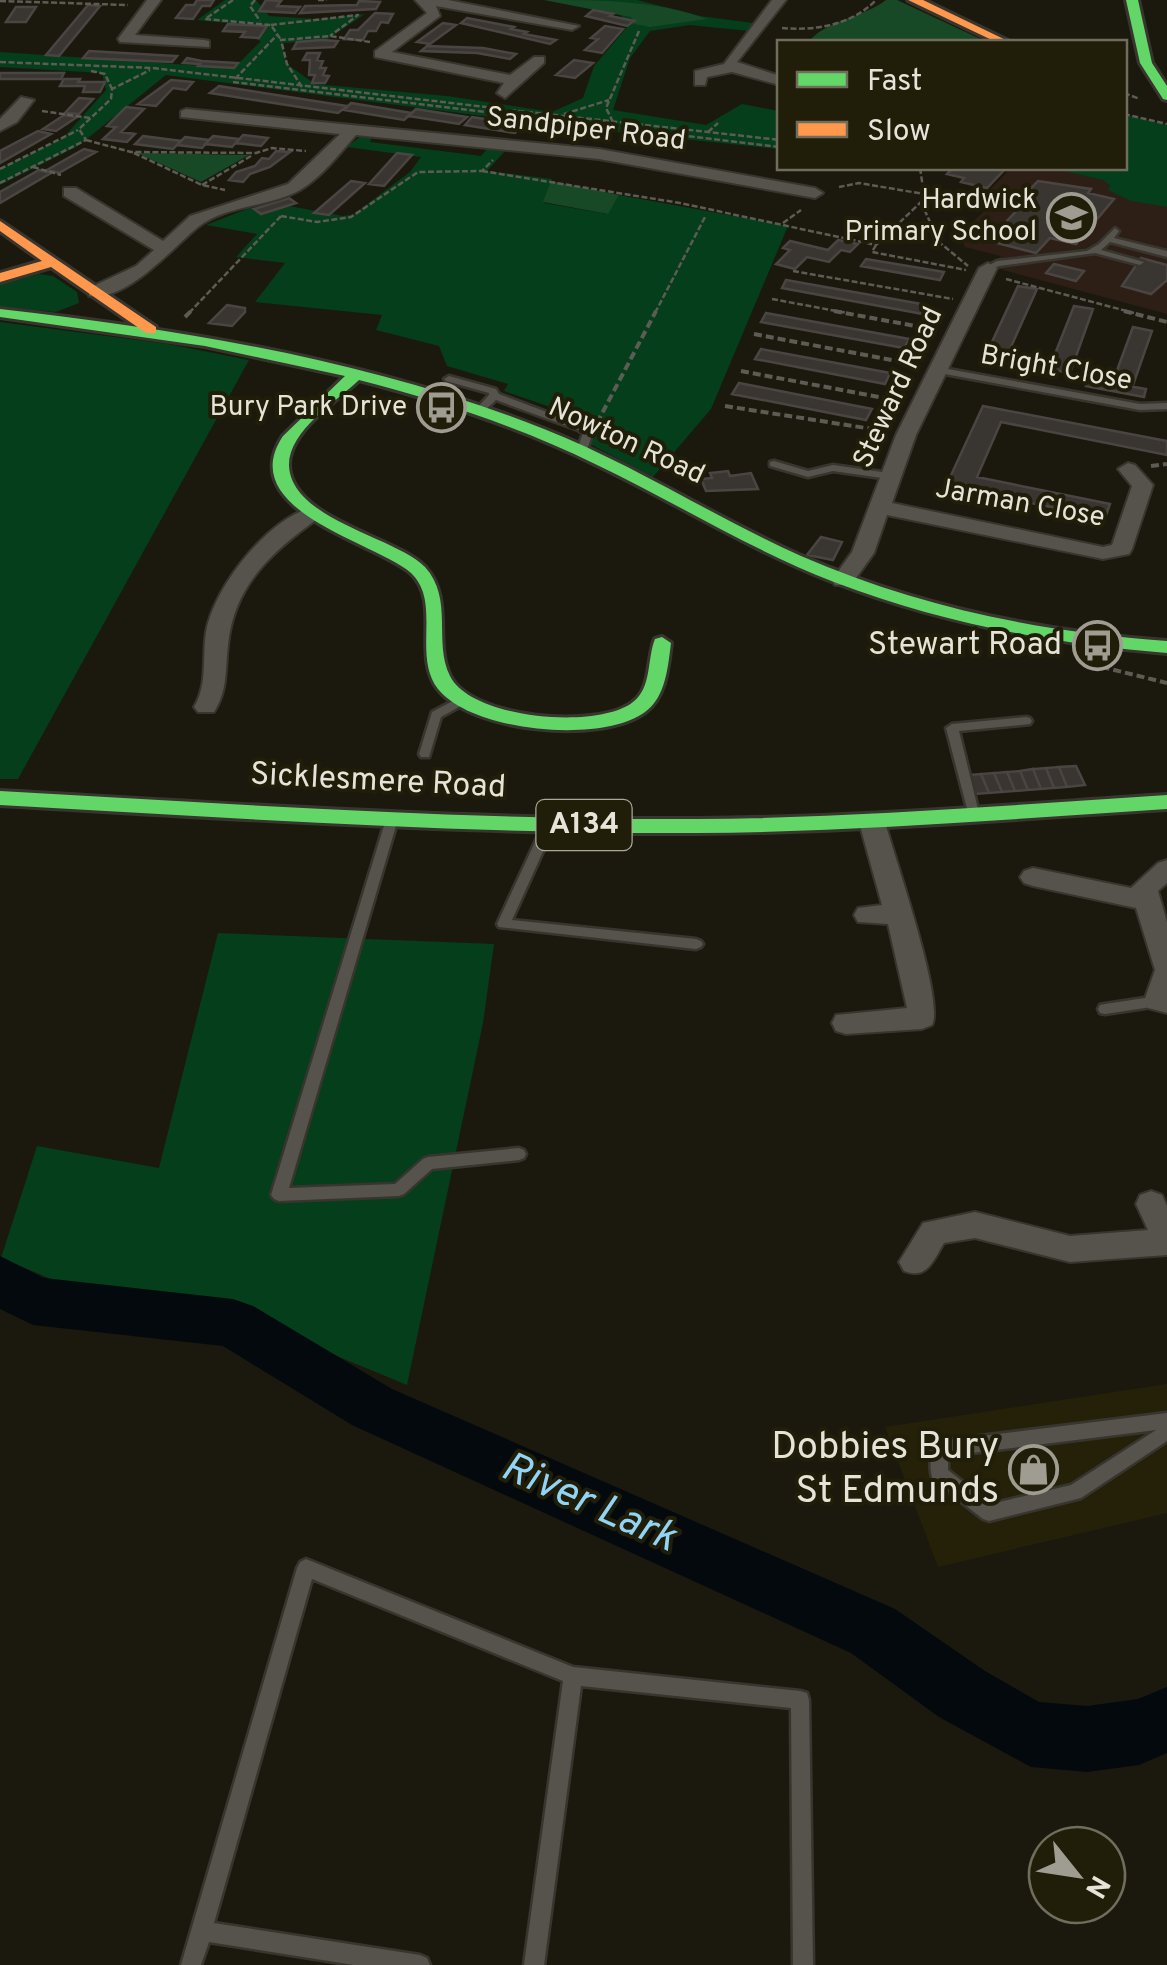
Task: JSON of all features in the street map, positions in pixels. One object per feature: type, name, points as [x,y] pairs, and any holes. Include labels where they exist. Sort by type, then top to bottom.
[{"type":"main road","points":[[914,0],[1000,40]]},
{"type":"main road","points":[[1132,0],[1151,86]]},
{"type":"main road","points":[[0,225],[136,323],[167,336]]},
{"type":"main road","points":[[0,278],[52,262]]},
{"type":"main road","name":"Nowton Road","points":[[48,318],[89,306],[94,292]]},
{"type":"main road","name":"Nowton Road","points":[[1,313],[167,336],[486,404],[585,441],[843,580],[970,622],[1075,641],[1167,647]]},
{"type":"main road","points":[[356,375],[297,430],[278,460],[282,477],[313,513],[405,562],[430,582],[436,596],[437,668],[450,692],[462,700],[523,718],[592,720],[624,716],[636,712],[652,694],[653,653]]},
{"type":"main road","name":"Sicklesmere Road","points":[[0,798],[549,824],[872,822],[1167,802]]},
{"type":"street","points":[[423,0],[572,26]]},
{"type":"street","points":[[423,0],[435,13],[380,54],[513,80]]},
{"type":"street","points":[[732,67],[730,62],[778,0]]},
{"type":"street","points":[[153,3],[125,39],[204,44]]},
{"type":"street","points":[[503,96],[513,80],[539,60]]},
{"type":"street","points":[[700,82],[700,74],[732,67],[777,80]]},
{"type":"street","points":[[0,126],[22,104]]},
{"type":"street","name":"Sandpiper Road","points":[[186,114],[599,154],[811,200],[838,187]]},
{"type":"street","points":[[94,292],[142,270],[163,248],[205,216],[273,196],[306,178],[350,132]]},
{"type":"street","points":[[70,192],[163,248]]},
{"type":"street","name":"Steward Road","points":[[843,580],[871,536],[906,434],[986,271]]},
{"type":"street","name":"Jarman Close","points":[[879,507],[1102,553],[1121,549],[1129,534],[1142,485],[1128,468]]},
{"type":"street","points":[[206,707],[216,693],[214,652],[221,610],[240,574],[259,552],[313,513]]},
{"type":"street","name":"Steward Road","points":[[871,536],[880,593]]},
{"type":"street","points":[[846,1023],[922,1018],[914,968],[872,822]]},
{"type":"street","points":[[1163,1002],[1167,971],[1144,888],[1167,869]]},
{"type":"street","points":[[1033,877],[1149,901]]},
{"type":"street","points":[[867,915],[898,914]]},
{"type":"street","points":[[915,1262],[934,1232],[976,1226],[1070,1250],[1167,1241],[1152,1204]]},
{"type":"lane","points":[[1096,251],[1112,235],[1167,254]]},
{"type":"lane","points":[[986,271],[998,264],[1096,251],[1140,262]]},
{"type":"lane","name":"Bright Close","points":[[937,370],[1140,407],[1167,406]]},
{"type":"lane","points":[[448,379],[493,392],[486,404]]},
{"type":"lane","points":[[774,464],[808,474],[833,468],[889,476]]},
{"type":"lane","points":[[425,754],[436,715],[462,700]]},
{"type":"lane","points":[[972,814],[952,728],[1026,721]]},
{"type":"lane","points":[[392,818],[279,1195],[400,1190],[428,1163],[519,1154]]},
{"type":"lane","points":[[549,824],[504,924],[696,944]]},
{"type":"lane","points":[[1105,1009],[1163,1002]]},
{"type":"lane","points":[[1167,1420],[940,1449],[939,1474],[989,1513],[1075,1492],[1167,1432]]},
{"type":"lane","points":[[192,1965],[306,1568],[573,1676],[800,1700],[803,1965]]},
{"type":"lane","points":[[534,1965],[573,1676]]},
{"type":"lane","points":[[202,1931],[420,1965]]},
{"type":"path","points":[[233,0],[205,19],[271,25],[358,15],[330,36]]},
{"type":"path","points":[[255,0],[250,6],[261,23]]},
{"type":"path","points":[[318,0],[328,0]]},
{"type":"path","points":[[759,25],[794,30],[839,21],[868,10],[876,0]]},
{"type":"path","points":[[0,1],[153,3]]},
{"type":"path","points":[[271,25],[280,37],[286,64],[302,87]]},
{"type":"path","points":[[614,122],[606,108],[608,100],[640,31]]},
{"type":"path","points":[[234,80],[280,37],[330,36],[342,41],[393,43]]},
{"type":"path","points":[[0,62],[153,68],[256,86],[777,147]]},
{"type":"path","points":[[0,169],[79,129],[110,99],[112,89],[105,74],[76,67]]},
{"type":"path","points":[[112,89],[153,68]]},
{"type":"path","points":[[538,120],[608,100]]},
{"type":"path","points":[[22,104],[92,118]]},
{"type":"path","points":[[1127,115],[1167,124]]},
{"type":"path","points":[[708,132],[718,122]]},
{"type":"path","points":[[79,129],[86,140]]},
{"type":"path","points":[[0,183],[86,140],[131,152],[202,185],[273,196]]},
{"type":"path","points":[[202,185],[256,153],[272,148],[330,154]]},
{"type":"path","points":[[482,172],[506,148]]},
{"type":"path","points":[[131,152],[256,153]]},
{"type":"path","points":[[920,170],[924,194],[921,202],[872,252],[986,271]]},
{"type":"path","points":[[281,216],[317,222],[351,218],[418,172],[482,172],[552,180],[876,245]]},
{"type":"path","points":[[167,336],[296,204],[306,178]]},
{"type":"path","points":[[838,187],[859,183],[924,194]]},
{"type":"path","points":[[783,224],[811,200]]},
{"type":"path","points":[[921,202],[939,242],[961,263],[1167,322]]},
{"type":"path","points":[[585,441],[705,217]]},
{"type":"path","points":[[793,271],[971,303]]},
{"type":"path","points":[[772,300],[958,333]]},
{"type":"path","points":[[754,334],[937,370]]},
{"type":"path","points":[[741,371],[920,405]]},
{"type":"path","points":[[724,406],[906,434]]},
{"type":"shaded area","name":"Hardwick Primary School","points":[[1127,115],[1167,125],[1167,314],[992,267],[1001,256],[965,247],[959,235],[996,200],[984,196],[1009,170],[1127,170]]},
{"type":"shaded area","name":"Dobbies Bury St Edmunds","points":[[1167,1384],[1167,1513],[938,1567],[885,1427]]},
{"type":"green space","points":[[225,0],[256,0],[269,16],[317,19],[365,14],[325,41],[282,43],[287,64],[315,84],[447,96],[552,112],[583,98],[594,66],[628,26],[607,8],[555,0],[637,0],[700,16],[760,24],[749,31],[690,25],[650,31],[630,58],[613,110],[706,125],[742,104],[777,111],[777,149],[560,126],[166,75],[78,146],[0,185],[0,168],[63,138],[106,90],[102,73],[0,67],[0,52],[234,68],[261,41],[257,40],[265,27],[197,20]]},
{"type":"green space","points":[[544,0],[648,5],[707,19],[650,27],[634,24],[631,17]]},
{"type":"green space","points":[[886,0],[897,0],[983,40],[811,40],[825,29]]},
{"type":"green space","points":[[1127,115],[1167,125],[1167,207],[1131,201],[1108,190],[1110,185],[1060,170],[1127,170]]},
{"type":"green space","points":[[361,136],[372,137],[370,142],[481,156],[487,149],[505,151],[487,171],[552,179],[544,203],[607,214],[619,195],[788,226],[711,409],[653,477],[590,444],[600,424],[504,391],[508,384],[447,366],[439,346],[376,330],[382,315],[255,302],[285,263],[236,257],[257,234],[206,225],[252,207],[261,214],[289,206],[343,216],[354,214],[410,172],[421,157],[347,147]]},
{"type":"green space","points":[[137,153],[249,155],[201,182]]},
{"type":"green space","points":[[551,181],[619,195],[608,214],[543,202]]},
{"type":"green space","points":[[39,274],[53,276],[77,292],[79,303],[56,312],[0,307],[0,284]]},
{"type":"green space","points":[[0,322],[168,344],[249,360],[18,779],[0,779]]},
{"type":"green space","points":[[218,933],[494,944],[483,1023],[407,1385],[315,1347],[198,1313],[94,1297],[1,1258],[37,1146],[159,1168]]},
{"type":"building","points":[[197,0],[214,0],[210,6],[202,6],[193,19],[176,18],[186,5],[194,5]]},
{"type":"building","points":[[266,0],[281,1],[277,6],[300,7],[295,13],[259,11]]},
{"type":"building","points":[[359,1],[380,2],[376,9],[300,13],[305,6],[357,5]]},
{"type":"building","points":[[88,5],[100,6],[59,56],[46,55]]},
{"type":"building","points":[[16,7],[36,7],[26,22],[6,22]]},
{"type":"building","points":[[593,10],[634,21],[627,26],[586,16]]},
{"type":"building","points":[[375,13],[393,14],[388,23],[381,22],[376,31],[368,31],[363,40],[344,39],[350,30],[358,30]]},
{"type":"building","points":[[467,18],[556,40],[550,44],[461,23]]},
{"type":"building","points":[[443,23],[456,25],[430,44],[417,42]]},
{"type":"building","points":[[228,24],[267,26],[259,38],[241,37],[245,32],[223,31]]},
{"type":"building","points":[[605,26],[623,29],[602,53],[585,50],[598,39],[591,38]]},
{"type":"building","points":[[338,41],[334,47],[293,49],[297,42]]},
{"type":"building","points":[[427,46],[483,48],[516,54],[510,59],[477,53],[421,51]]},
{"type":"building","points":[[89,51],[177,56],[172,62],[83,58]]},
{"type":"building","points":[[307,53],[320,53],[320,68],[326,68],[323,75],[329,76],[325,83],[312,83],[315,75],[309,75],[310,60],[303,60]]},
{"type":"building","points":[[187,58],[238,63],[234,68],[198,66],[183,63]]},
{"type":"building","points":[[574,60],[593,63],[575,78],[556,75]]},
{"type":"building","points":[[0,73],[64,73],[61,79],[0,79]]},
{"type":"building","points":[[64,79],[105,82],[100,92],[83,92],[85,86],[60,86]]},
{"type":"building","points":[[171,80],[193,82],[186,90],[173,88],[156,106],[138,104]]},
{"type":"building","points":[[219,86],[347,106],[338,113],[210,93]]},
{"type":"building","points":[[79,98],[93,99],[79,114],[65,113]]},
{"type":"building","points":[[351,103],[412,113],[404,120],[344,110]]},
{"type":"building","points":[[126,107],[144,109],[121,132],[135,134],[127,142],[103,139],[116,127],[107,126]]},
{"type":"building","points":[[416,109],[467,117],[459,124],[408,116]]},
{"type":"building","points":[[64,115],[77,117],[56,131],[43,129]]},
{"type":"building","points":[[472,117],[522,125],[515,133],[465,125]]},
{"type":"building","points":[[38,131],[51,134],[0,163],[0,151]]},
{"type":"building","points":[[243,135],[268,138],[261,146],[236,143]]},
{"type":"building","points":[[143,136],[181,141],[173,149],[135,144]]},
{"type":"building","points":[[213,136],[239,139],[232,147],[205,144]]},
{"type":"building","points":[[185,137],[209,140],[202,148],[177,145]]},
{"type":"building","points":[[84,149],[96,152],[59,173],[47,170]]},
{"type":"building","points":[[276,151],[290,152],[243,182],[229,180],[262,158],[269,159]]},
{"type":"building","points":[[397,153],[412,155],[384,186],[369,184]]},
{"type":"building","points":[[39,170],[51,173],[0,203],[0,192]]},
{"type":"building","points":[[951,170],[1004,170],[987,188],[947,174]]},
{"type":"building","points":[[351,181],[365,183],[329,215],[314,213]]},
{"type":"building","points":[[1038,181],[1091,189],[1088,193],[1114,199],[1076,244],[1050,238],[1036,253],[997,243],[1013,225],[1005,223],[1019,208],[1005,205],[1013,196],[1021,198]]},
{"type":"building","points":[[289,198],[296,203],[261,214],[254,209]]},
{"type":"building","points":[[838,240],[858,244],[850,252],[841,250],[829,262],[807,257],[795,269],[776,264],[790,250],[783,248],[790,241],[828,250]]},
{"type":"building","points":[[1141,258],[1167,265],[1167,280],[1151,294],[1122,286]]},
{"type":"building","points":[[866,259],[944,272],[940,280],[861,266]]},
{"type":"building","points":[[1054,264],[1084,271],[1076,281],[1046,273]]},
{"type":"building","points":[[786,280],[927,305],[923,314],[782,288]]},
{"type":"building","points":[[1018,286],[1037,289],[1005,360],[985,357]]},
{"type":"building","points":[[227,305],[245,308],[245,312],[232,326],[209,323]]},
{"type":"building","points":[[1074,306],[1093,309],[1070,373],[1049,369]]},
{"type":"building","points":[[766,313],[909,339],[904,348],[761,322]]},
{"type":"building","points":[[1133,327],[1152,331],[1133,385],[1113,381]]},
{"type":"building","points":[[761,349],[890,373],[885,384],[755,359]]},
{"type":"building","points":[[1089,379],[1146,389],[1144,397],[1086,386]]},
{"type":"building","points":[[739,383],[872,409],[866,420],[732,394]]},
{"type":"building","points":[[983,406],[1167,441],[1167,455],[1001,422],[977,477],[1110,504],[1105,518],[946,486]]},
{"type":"building","points":[[728,471],[730,476],[751,473],[758,489],[706,491],[701,479],[712,478],[710,473]]},
{"type":"building","points":[[821,537],[842,542],[833,560],[807,555]]},
{"type":"building","points":[[1076,766],[1085,785],[1067,787],[1059,767]]},
{"type":"building","points":[[1059,767],[1067,787],[1054,788],[1046,768]]},
{"type":"building","points":[[1046,768],[1054,788],[1041,789],[1033,769]]},
{"type":"building","points":[[1033,769],[1041,789],[1028,790],[1020,771]]},
{"type":"building","points":[[1020,771],[1028,790],[1015,791],[1007,772]]},
{"type":"building","points":[[1007,772],[1015,791],[1002,792],[994,773]]},
{"type":"building","points":[[994,773],[1002,792],[989,793],[981,774]]},
{"type":"building","points":[[981,774],[989,793],[975,794],[968,775]]},
{"type":"waterway","name":"River Lark","points":[[0,1279],[33,1301],[233,1323],[372,1407],[873,1631],[962,1694],[1031,1734],[1087,1739],[1139,1732],[1167,1720]]},
{"type":"traffic: fast","points":[[1132,0],[1146,63],[1167,96]]},
{"type":"traffic: fast","points":[[0,313],[137,330],[273,354],[407,388],[570,446],[794,559],[884,594],[1023,630],[1167,647]]},
{"type":"traffic: fast","points":[[355,375],[288,440],[281,468],[289,488],[305,506],[327,522],[417,569],[432,598],[438,671],[445,685],[459,698],[482,709],[540,722],[599,722],[623,716],[640,707],[650,693],[662,643]]},
{"type":"traffic: fast","points":[[0,798],[261,813],[610,826],[874,821],[1167,802]]},
{"type":"traffic: slow","points":[[914,0],[1000,40]]},
{"type":"traffic: slow","points":[[0,225],[151,330]]},
{"type":"traffic: slow","points":[[0,278],[52,262]]},
{"type":"place","name":"Hardwick Primary School","points":[[1072,217]]},
{"type":"place","name":"Bury Park Drive","points":[[442,408]]},
{"type":"place","name":"Stewart Road","points":[[1097,646]]},
{"type":"place","name":"Dobbies Bury St Edmunds","points":[[1034,1470]]}]
